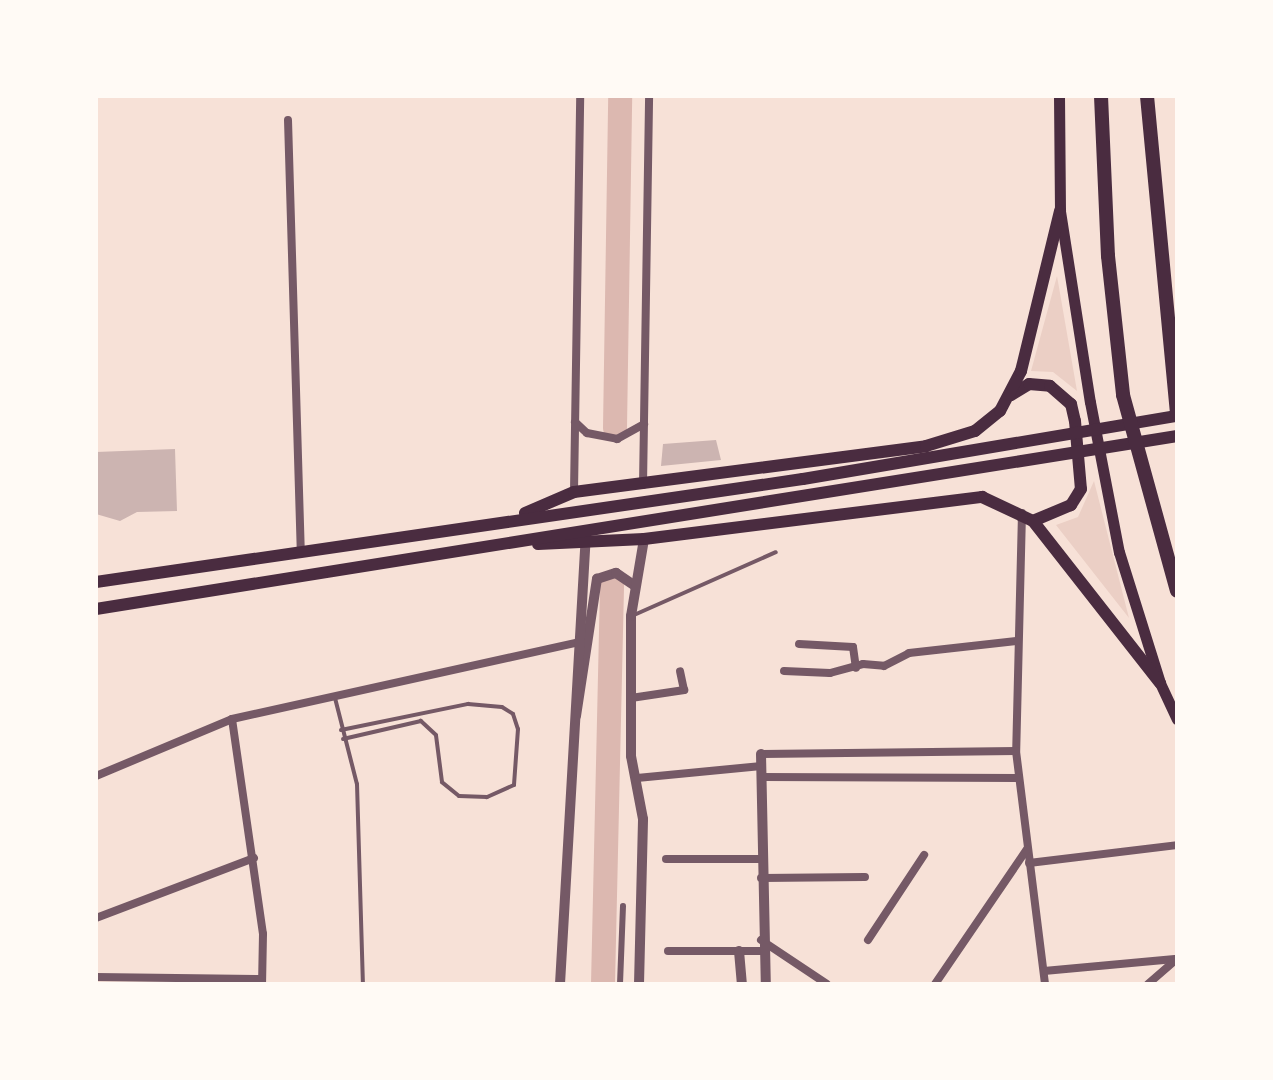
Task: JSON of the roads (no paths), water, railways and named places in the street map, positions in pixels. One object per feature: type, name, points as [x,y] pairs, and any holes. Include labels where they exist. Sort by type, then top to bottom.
[{"type":"highway","points":[[1101,96],[1108,256],[1123,395],[1156,531],[1177,591]]},
{"type":"highway","points":[[1147,96],[1177,414]]},
{"type":"main road","points":[[1059,96],[1060,211],[1119,552],[1160,683],[1177,719]]},
{"type":"main road","points":[[514,517],[574,492],[926,446],[975,431],[1000,411],[1021,371],[1060,211]]},
{"type":"main road","points":[[1008,397],[1029,384],[1050,386],[1071,404],[1075,421],[1082,471],[1077,498],[1028,516]]},
{"type":"main road","points":[[96,582],[514,517],[803,479],[1177,414]]},
{"type":"main road","points":[[96,609],[1177,436]]},
{"type":"main road","points":[[519,543],[585,545],[937,498],[982,497],[1028,516],[1115,618],[1160,683]]},
{"type":"street","points":[[574,492],[580,96]]},
{"type":"street","points":[[643,485],[649,96]]},
{"type":"street","points":[[288,120],[301,550]]},
{"type":"street","points":[[575,422],[601,439],[617,439],[644,424]]},
{"type":"street","points":[[1028,516],[1016,641],[1016,751],[1045,984]]},
{"type":"street","points":[[639,984],[643,819],[631,756],[631,616],[644,539]]},
{"type":"street","points":[[560,984],[576,643],[585,545]]},
{"type":"street","points":[[571,735],[583,692],[597,579],[616,573],[634,585]]},
{"type":"street","points":[[784,671],[888,665],[909,653],[1016,641]]},
{"type":"street","points":[[96,776],[232,719],[576,643]]},
{"type":"street","points":[[799,644],[853,647],[856,668]]},
{"type":"street","points":[[631,698],[684,690],[680,671]]},
{"type":"street","points":[[96,977],[262,982],[263,934],[232,719]]},
{"type":"street","points":[[766,984],[761,946],[761,754],[1016,751]]},
{"type":"street","points":[[637,778],[761,772],[1019,778]]},
{"type":"street","points":[[1029,863],[1177,845]]},
{"type":"street","points":[[935,984],[1027,849]]},
{"type":"street","points":[[868,940],[924,855]]},
{"type":"street","points":[[96,918],[254,858]]},
{"type":"street","points":[[666,859],[761,859]]},
{"type":"street","points":[[761,878],[865,877]]},
{"type":"street","points":[[620,984],[623,906]]},
{"type":"street","points":[[668,951],[739,951],[761,946],[827,984]]},
{"type":"street","points":[[739,951],[742,984]]},
{"type":"street","points":[[1044,971],[1177,959]]},
{"type":"street","points":[[1148,984],[1177,959]]},
{"type":"lane","points":[[631,616],[776,552]]},
{"type":"lane","points":[[335,696],[343,739],[357,784],[363,984]]},
{"type":"lane","points":[[341,730],[468,704],[502,707],[513,714],[518,729],[514,785],[487,797],[459,796],[442,782],[436,735],[421,721],[343,739]]},
{"type":"waterway","points":[[615,428],[620,96]]},
{"type":"waterway","points":[[603,984],[612,583]]}]
